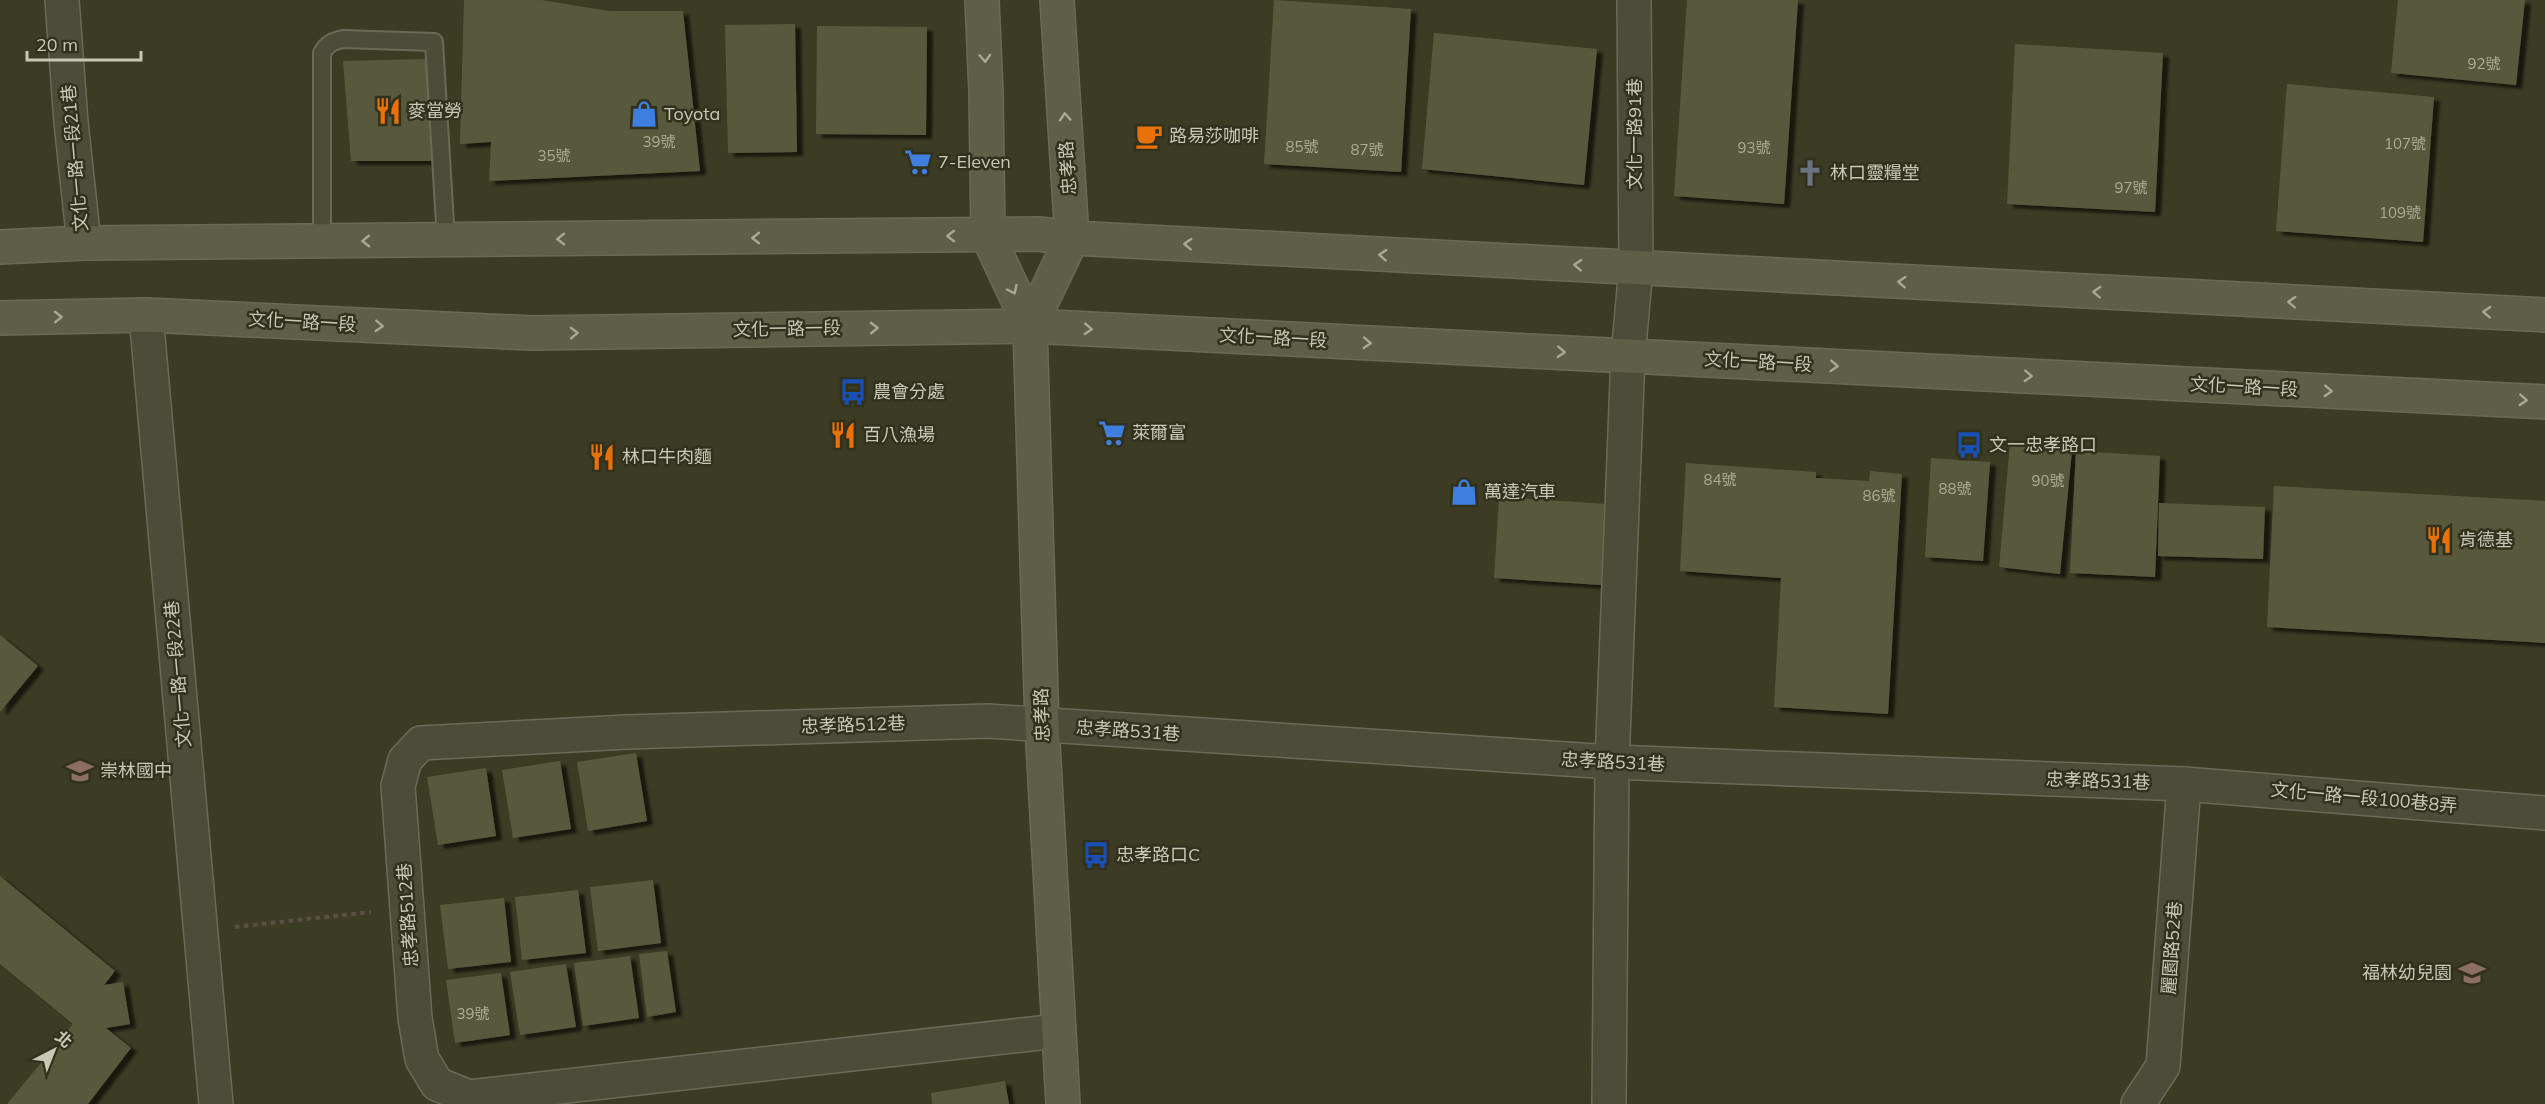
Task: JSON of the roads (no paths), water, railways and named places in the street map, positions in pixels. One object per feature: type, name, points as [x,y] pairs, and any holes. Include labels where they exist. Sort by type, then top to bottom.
[{"type":"main road","name":"忠孝路","points":[[982,0],[988,236],[1030,326],[1042,726],[1063,1104]]},
{"type":"main road","name":"忠孝路","points":[[1030,326],[1072,238],[1057,0]]},
{"type":"main road","points":[[0,248],[84,243],[1038,234],[1072,238],[2545,315]]},
{"type":"main road","name":"文化一路一段","points":[[0,318],[146,315],[532,333],[1030,326],[2545,402]]},
{"type":"street","name":"文化一路一段21巷","points":[[62,0],[71,122],[84,243]]},
{"type":"street","name":"文化一路91巷","points":[[1609,1104],[1612,762],[1628,356],[1636,268],[1634,0]]},
{"type":"street","name":"文化一路一段22巷","points":[[146,315],[216,1104]]},
{"type":"street","name":"忠孝路512巷","points":[[1042,726],[977,721],[627,732],[421,743],[405,760],[398,786],[415,1018],[422,1059],[436,1084],[469,1097],[1058,1031]]},
{"type":"street","name":"忠孝路531巷","points":[[1042,726],[1612,762],[2184,784]]},
{"type":"street","name":"文化一路一段100巷8弄","points":[[2184,784],[2545,813]]},
{"type":"street","name":"麗園路52巷","points":[[2138,1104],[2163,1066],[2184,784]]},
{"type":"lane","points":[[322,242],[322,53],[326,46],[343,39],[434,42],[446,240]]},
{"type":"place","name":"麥當勞","points":[[388,111]]},
{"type":"place","name":"Toyota","points":[[644,114]]},
{"type":"place","name":"路易莎咖啡","points":[[1149,136]]},
{"type":"place","name":"7-Eleven","points":[[918,162]]},
{"type":"place","name":"林口靈糧堂","points":[[1810,173]]},
{"type":"place","name":"農會分處","points":[[853,392]]},
{"type":"place","name":"萊爾富","points":[[1112,433]]},
{"type":"place","name":"百八漁場","points":[[843,435]]},
{"type":"place","name":"文一忠孝路口","points":[[1969,445]]},
{"type":"place","name":"林口牛肉麵","points":[[602,457]]},
{"type":"place","name":"萬達汽車","points":[[1464,492]]},
{"type":"place","name":"肯德基","points":[[2439,540]]},
{"type":"place","name":"崇林國中","points":[[80,771]]},
{"type":"place","name":"忠孝路口C","points":[[1096,855]]},
{"type":"place","name":"福林幼兒園","points":[[2472,973]]}]
